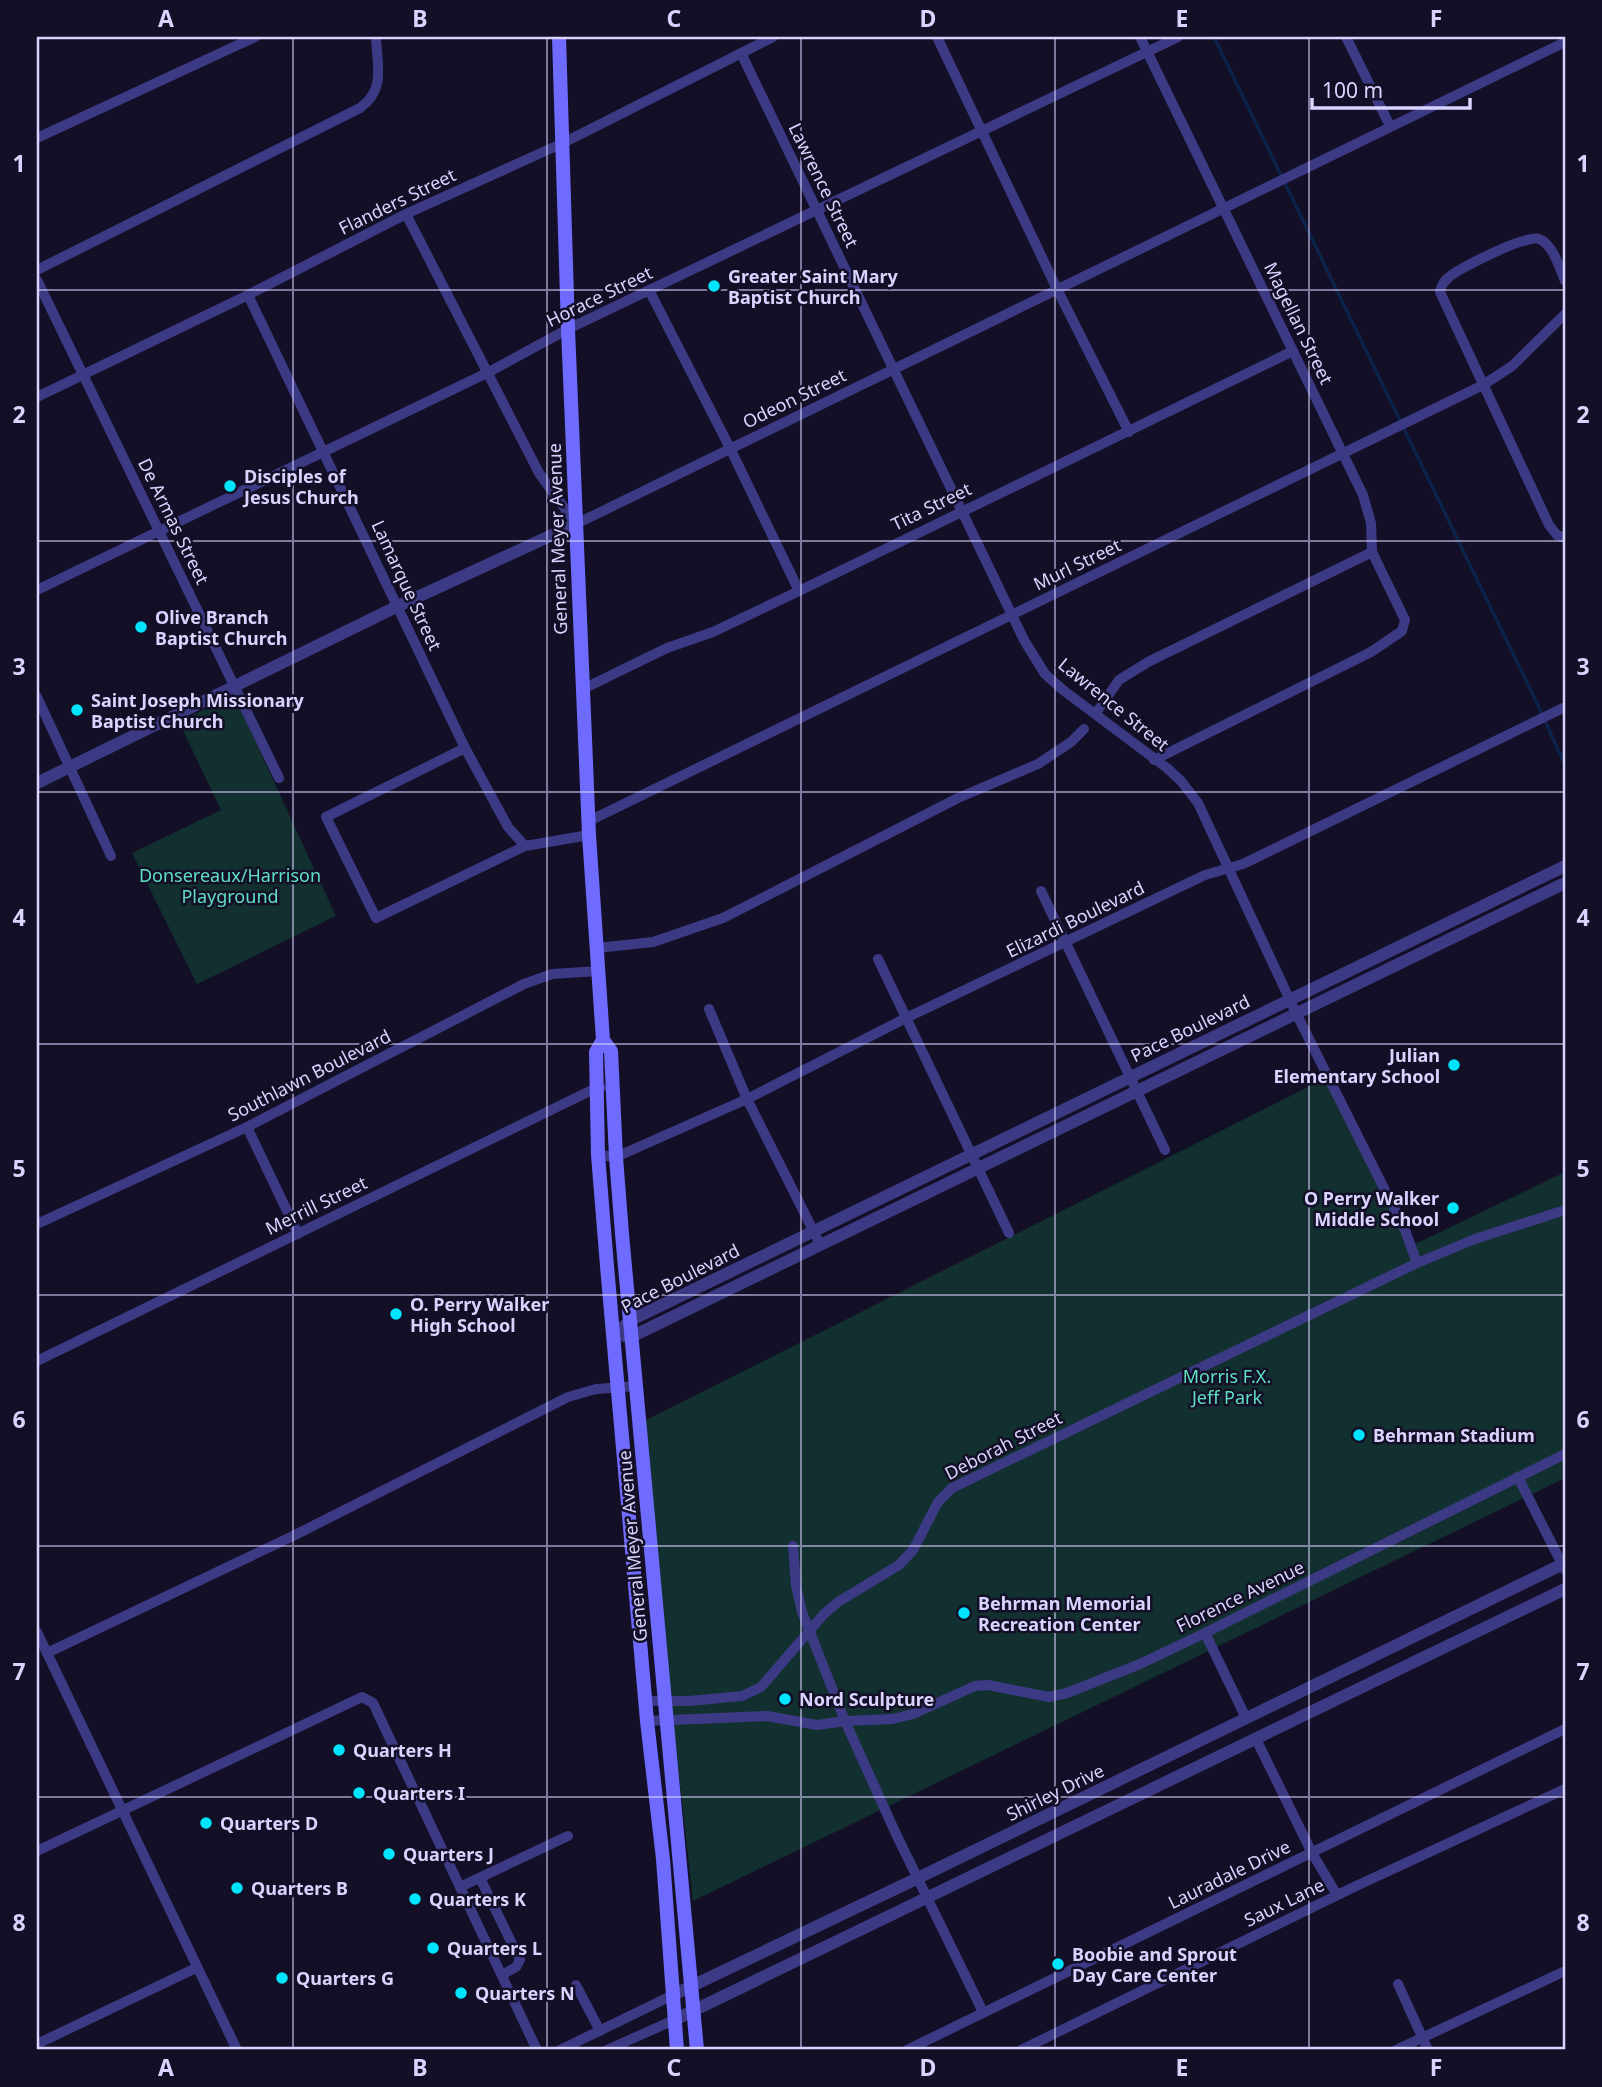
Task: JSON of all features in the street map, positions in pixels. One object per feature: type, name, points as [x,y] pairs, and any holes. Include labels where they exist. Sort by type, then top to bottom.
[{"type":"main road","name":"General Meyer Avenue","points":[[559,37],[589,828],[603,1040],[611,1051],[616,1157],[697,2050]]},
{"type":"main road","name":"General Meyer Avenue","points":[[603,1040],[596,1052],[598,1155],[647,1721],[663,1859],[677,2050]]},
{"type":"street","points":[[37,138],[255,37]]},
{"type":"street","points":[[37,270],[360,108],[372,99],[376,89],[376,37]]},
{"type":"street","name":"Flanders Street","points":[[37,397],[248,295],[406,214],[563,144],[773,37]]},
{"type":"street","points":[[937,37],[1057,289],[1129,432]]},
{"type":"street","name":"Magellan Street","points":[[1140,37],[1344,453],[1367,506],[1373,552],[1405,620],[1402,631],[1371,652],[1154,760]]},
{"type":"street","name":"Horace Street","points":[[37,590],[489,372],[568,329],[1178,37]]},
{"type":"street","points":[[1346,37],[1390,127]]},
{"type":"street","name":"Odeon Street","points":[[37,783],[398,606],[576,524],[1565,42]]},
{"type":"street","name":"Lawrence Street","points":[[741,53],[1024,640],[1045,674],[1181,781],[1198,803],[1296,1013],[1405,1230],[1416,1263]]},
{"type":"street","points":[[406,214],[539,473],[576,524]]},
{"type":"street","points":[[1565,281],[1550,251],[1539,239],[1519,242],[1458,271],[1440,287],[1441,298],[1549,525],[1557,535],[1565,538]]},
{"type":"street","name":"De Armas Street","points":[[37,280],[279,778]]},
{"type":"street","points":[[649,290],[799,591]]},
{"type":"street","name":"Lamarque Street","points":[[248,295],[465,748],[509,827],[525,846]]},
{"type":"street","name":"Murl Street","points":[[465,748],[326,817],[376,918],[525,846],[589,828],[1013,615],[1483,385],[1512,366],[1565,314]]},
{"type":"street","name":"Tita Street","points":[[583,689],[667,648],[713,632],[1293,351]]},
{"type":"street","points":[[1096,713],[1119,680],[1148,662],[1373,552]]},
{"type":"street","points":[[37,697],[111,856]]},
{"type":"street","name":"Elizardi Boulevard","points":[[616,1157],[747,1099],[906,1018],[1228,866],[1243,864],[1560,709]]},
{"type":"street","points":[[597,948],[653,942],[723,918],[958,798],[1038,764],[1071,742],[1084,729]]},
{"type":"street","name":"Pace Boulevard","points":[[613,1336],[631,1320],[813,1230],[1565,866]]},
{"type":"street","name":"Pace Boulevard","points":[[613,1336],[633,1336],[1565,883]]},
{"type":"street","points":[[1041,891],[1165,1150]]},
{"type":"street","points":[[1439,927],[1446,941]]},
{"type":"street","points":[[878,959],[1009,1233]]},
{"type":"street","name":"Southlawn Boulevard","points":[[37,1224],[247,1127],[524,984],[552,974],[599,971]]},
{"type":"street","points":[[709,1009],[747,1099],[820,1244]]},
{"type":"street","name":"Merrill Street","points":[[37,1361],[596,1087],[612,1088]]},
{"type":"street","points":[[247,1127],[298,1234]]},
{"type":"street","points":[[598,1155],[616,1157]]},
{"type":"street","points":[[1416,1263],[1475,1239],[1565,1210]]},
{"type":"street","name":"Deborah Street","points":[[646,1701],[742,1696],[761,1687],[824,1614],[838,1602],[900,1565],[913,1550],[938,1502],[952,1488],[1416,1263]]},
{"type":"street","points":[[47,1653],[293,1536],[580,1392],[637,1386]]},
{"type":"street","points":[[1564,1566],[1518,1477],[1565,1454]]},
{"type":"street","name":"Florence Avenue","points":[[647,1721],[767,1716],[817,1725],[902,1717],[975,1686],[988,1685],[1049,1697],[1067,1693],[1140,1664],[1205,1633],[1518,1477]]},
{"type":"street","points":[[793,1546],[796,1586],[809,1632],[845,1721],[983,2012]]},
{"type":"street","name":"Shirley Drive","points":[[560,2050],[1564,1566]]},
{"type":"street","points":[[607,2050],[693,2011],[1565,1589]]},
{"type":"street","points":[[37,1632],[236,2050]]},
{"type":"street","points":[[1205,1633],[1312,1853],[1337,1895]]},
{"type":"street","points":[[37,1850],[362,1697],[373,1703],[537,2050]]},
{"type":"street","name":"Lauradale Drive","points":[[907,2050],[1565,1729]]},
{"type":"street","name":"Saux Lane","points":[[1021,2050],[1337,1895],[1565,1788]]},
{"type":"street","points":[[460,1887],[568,1836]]},
{"type":"street","points":[[480,1878],[520,1960],[516,1967],[502,1975]]},
{"type":"street","points":[[37,2044],[196,1968]]},
{"type":"street","points":[[1396,2050],[1565,1970]]},
{"type":"street","points":[[1398,1984],[1428,2050]]},
{"type":"street","points":[[576,1985],[600,2031]]},
{"type":"green space","name":"Donsereaux/Harrison Playground","points":[[234,695],[336,916],[197,984],[132,853],[221,810],[179,722]]},
{"type":"green space","name":"Morris F.X. Jeff Park","points":[[1328,1077],[1411,1246],[1565,1172],[1565,1478],[693,1901],[640,1423]]},
{"type":"waterway","points":[[1214,37],[1565,765]]},
{"type":"place","name":"Greater Saint Mary Baptist Church","points":[[714,286]]},
{"type":"place","name":"Disciples of Jesus Church","points":[[230,486]]},
{"type":"place","name":"Olive Branch Baptist Church","points":[[141,627]]},
{"type":"place","name":"Saint Joseph Missionary Baptist Church","points":[[77,710]]},
{"type":"place","name":"Julian Elementary School","points":[[1454,1065]]},
{"type":"place","name":"O Perry Walker Middle School","points":[[1453,1208]]},
{"type":"place","name":"O. Perry Walker High School","points":[[396,1314]]},
{"type":"place","name":"Behrman Stadium","points":[[1359,1435]]},
{"type":"place","name":"Behrman Memorial Recreation Center","points":[[964,1613]]},
{"type":"place","name":"Nord Sculpture","points":[[785,1699]]},
{"type":"place","name":"Quarters H","points":[[339,1750]]},
{"type":"place","name":"Quarters I","points":[[359,1793]]},
{"type":"place","name":"Quarters D","points":[[206,1823]]},
{"type":"place","name":"Quarters J","points":[[389,1854]]},
{"type":"place","name":"Quarters B","points":[[237,1888]]},
{"type":"place","name":"Quarters K","points":[[415,1899]]},
{"type":"place","name":"Quarters L","points":[[433,1948]]},
{"type":"place","name":"Boobie and Sprout Day Care Center","points":[[1058,1964]]},
{"type":"place","name":"Quarters G","points":[[282,1978]]},
{"type":"place","name":"Quarters N","points":[[461,1993]]}]
